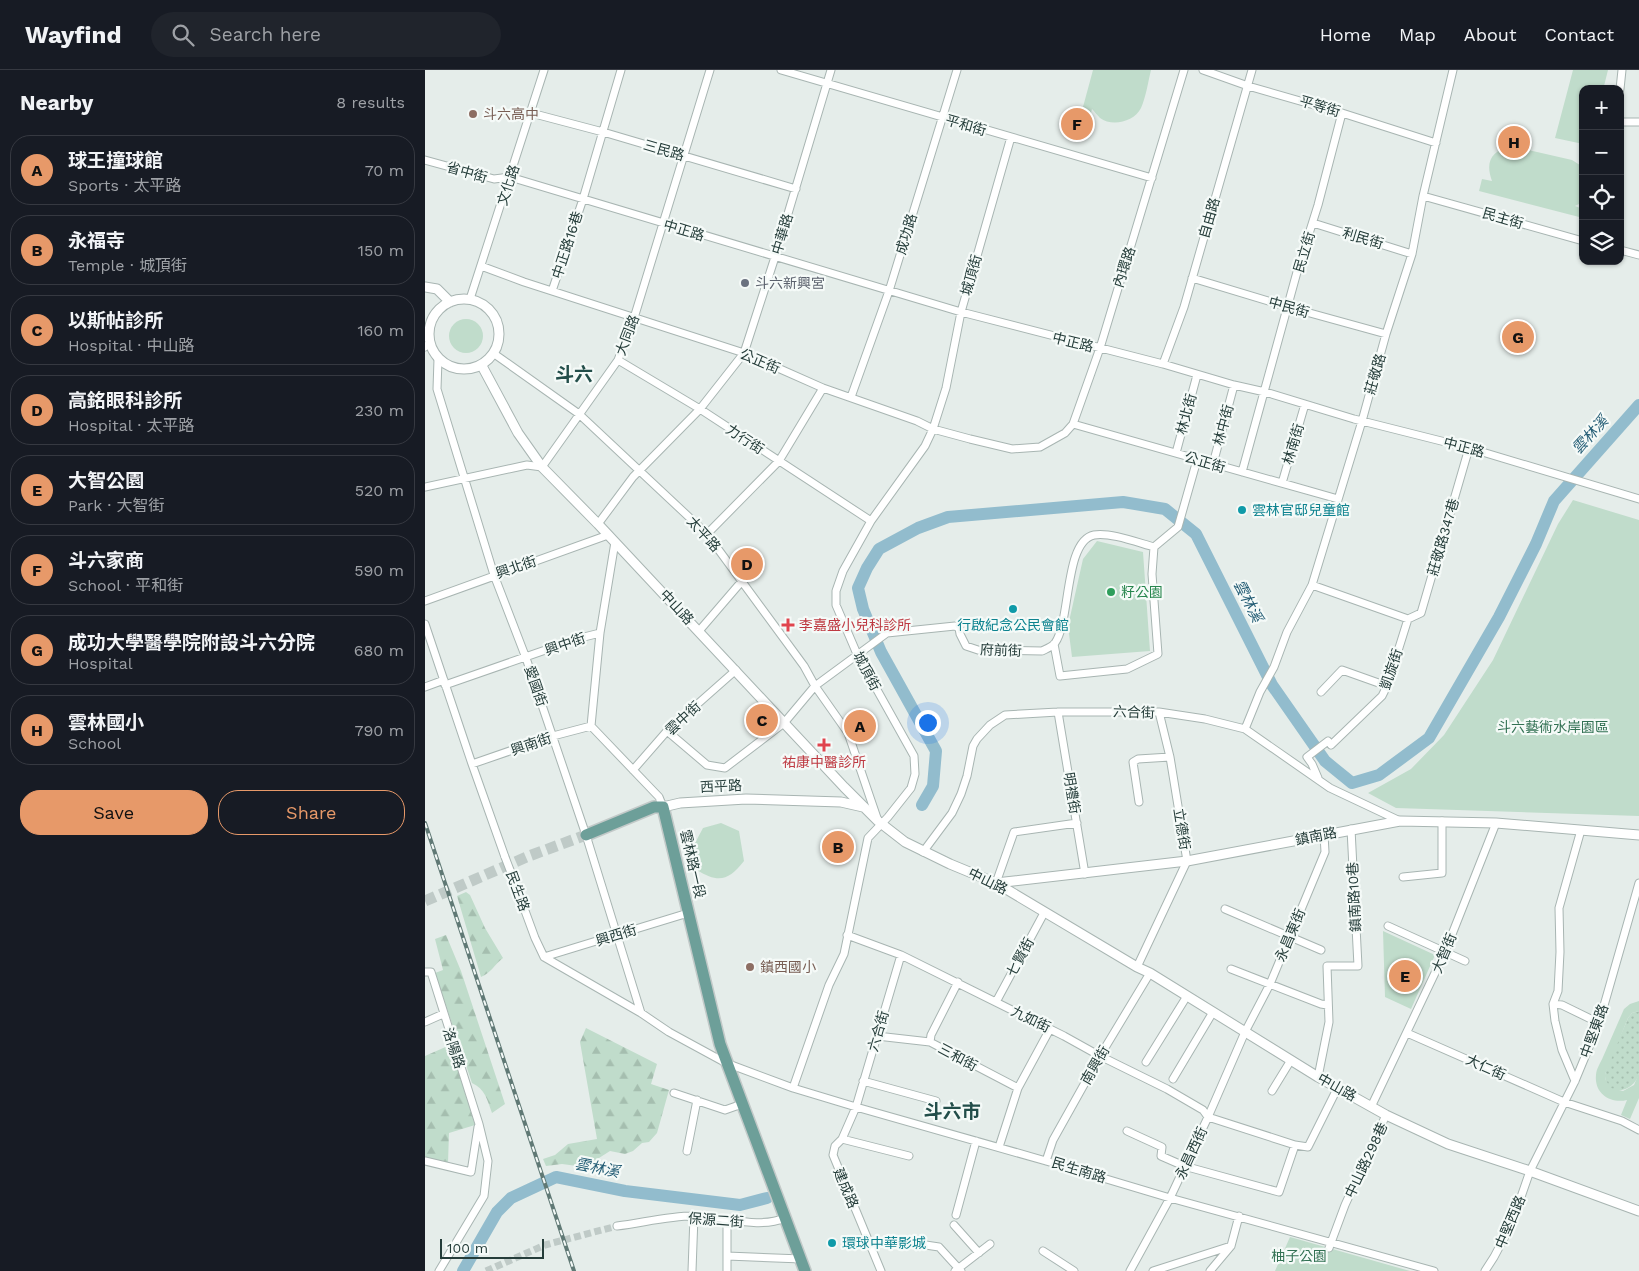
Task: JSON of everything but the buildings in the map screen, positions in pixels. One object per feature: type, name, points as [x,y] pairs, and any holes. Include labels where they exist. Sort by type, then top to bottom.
[{"type":"main road","name":"西平路","points":[[586,835],[654,807],[663,807]]},
{"type":"main road","name":"雲林路一段","points":[[663,807],[720,1044],[805,1271]]},
{"type":"street","name":"文化路","points":[[470,300],[544,70]]},
{"type":"street","name":"中正路16巷","points":[[552,291],[583,199],[621,70]]},
{"type":"street","name":"大同路","points":[[542,467],[618,360],[634,318],[709,70]]},
{"type":"street","name":"平和街","points":[[781,70],[1152,178]]},
{"type":"street","name":"中華路","points":[[598,524],[639,471],[700,409],[744,353],[796,189],[831,70]]},
{"type":"street","name":"成功路","points":[[851,397],[889,291],[957,70]]},
{"type":"street","name":"內環路","points":[[1073,424],[1100,348],[1184,70]]},
{"type":"street","name":"平等街","points":[[1203,70],[1249,86],[1436,143]]},
{"type":"street","name":"自由路","points":[[1163,364],[1193,278],[1207,223],[1249,86],[1252,70]]},
{"type":"street","name":"莊敬路","points":[[1245,729],[1287,632],[1312,585],[1362,421],[1386,334],[1412,254],[1423,196],[1453,70]]},
{"type":"street","points":[[1620,85],[1622,70]]},
{"type":"street","name":"三民路","points":[[531,113],[603,132],[796,189]]},
{"type":"street","name":"民立街","points":[[1242,472],[1313,223],[1342,113]]},
{"type":"street","points":[[1624,122],[1639,122]]},
{"type":"street","name":"城頂街","points":[[793,1088],[829,985],[844,954],[868,838],[879,822],[911,788],[915,774],[914,756],[857,654],[836,605],[836,591],[843,571],[871,521],[925,446],[933,429],[946,388],[961,312],[1011,138]]},
{"type":"street","name":"省中街","points":[[425,160],[494,179],[510,177]]},
{"type":"street","name":"中正路","points":[[510,177],[961,312],[1163,364],[1362,421],[1469,448],[1639,499]]},
{"type":"street","name":"民主街","points":[[1423,196],[1579,239]]},
{"type":"street","name":"利民街","points":[[1313,223],[1412,254]]},
{"type":"street","points":[[1624,251],[1639,254]]},
{"type":"street","name":"公正街","points":[[481,266],[524,282],[744,353],[823,388],[917,421],[933,429],[1012,449],[1040,447],[1065,433],[1073,424],[1338,499]]},
{"type":"street","name":"中民街","points":[[1193,278],[1386,334]]},
{"type":"street","points":[[425,287],[437,289],[450,302]]},
{"type":"street","points":[[470,300],[479,302],[487,307],[498,323],[499,342],[482,366],[462,370],[445,364],[428,345],[432,321],[436,313],[450,302],[470,300]]},
{"type":"street","name":"太平路","points":[[493,353],[579,414],[707,534],[804,666],[815,686],[848,733],[879,822]]},
{"type":"street","name":"愛國街","points":[[439,358],[437,389],[494,575],[553,736],[641,1013]]},
{"type":"street","name":"力行街","points":[[618,360],[700,409],[871,521]]},
{"type":"street","name":"中山路","points":[[482,366],[518,433],[542,467],[864,807],[879,822],[905,842],[923,852],[996,883],[1137,967],[1151,973],[1318,1077],[1371,1107],[1449,1144],[1639,1211]]},
{"type":"street","name":"林北街","points":[[1176,453],[1197,375]]},
{"type":"street","name":"林中街","points":[[1213,464],[1234,385]]},
{"type":"street","points":[[707,534],[779,461],[823,388]]},
{"type":"street","name":"林南街","points":[[1282,483],[1305,404]]},
{"type":"street","name":"莊敬路347巷","points":[[1408,619],[1421,613],[1469,448]]},
{"type":"street","points":[[1154,547],[1106,536],[1093,535],[1076,552],[1061,630],[1054,644],[1060,676],[1127,669],[1157,654],[1152,574],[1154,547],[1178,527],[1197,460]]},
{"type":"street","points":[[425,487],[527,465],[542,467]]},
{"type":"street","name":"興北街","points":[[425,601],[608,535]]},
{"type":"street","points":[[591,726],[600,633],[615,542]]},
{"type":"street","points":[[699,631],[742,581]]},
{"type":"street","points":[[1312,585],[1408,619]]},
{"type":"street","name":"凱旋街","points":[[1318,778],[1307,757],[1328,741],[1331,745],[1382,696],[1387,686],[1408,619]]},
{"type":"street","name":"民生路","points":[[425,624],[505,857],[544,957]]},
{"type":"street","name":"府前街","points":[[667,731],[707,765],[725,768],[784,723],[815,686],[887,633],[955,626],[959,628],[966,646],[978,650],[1042,651],[1054,644]]},
{"type":"street","name":"興中街","points":[[425,687],[445,683],[600,633]]},
{"type":"street","name":"雲中街","points":[[633,770],[667,731],[736,670]]},
{"type":"street","points":[[1321,692],[1342,670],[1387,686]]},
{"type":"street","name":"六合街","points":[[923,852],[952,813],[964,785],[973,746],[977,739],[990,725],[1005,715],[1059,712],[1159,712],[1205,719],[1245,729],[1330,788],[1400,821]]},
{"type":"street","name":"明禮街","points":[[1059,712],[1085,874]]},
{"type":"street","name":"立德街","points":[[1137,967],[1187,860],[1170,757],[1159,712]]},
{"type":"street","name":"興南街","points":[[472,764],[553,736],[591,726]]},
{"type":"street","name":"雲林路一段","points":[[591,726],[659,796],[663,807]]},
{"type":"street","points":[[1139,802],[1133,762],[1138,759],[1170,757]]},
{"type":"street","name":"西平路","points":[[663,807],[681,803],[746,799],[841,802],[864,807]]},
{"type":"street","name":"鎮南路","points":[[996,883],[1085,874],[1187,860],[1400,821],[1496,822],[1639,835]]},
{"type":"street","points":[[1403,878],[1442,873],[1442,821]]},
{"type":"street","name":"大智街","points":[[1371,1107],[1445,952],[1496,822]]},
{"type":"street","points":[[996,883],[1014,832],[1077,823]]},
{"type":"street","name":"鎮南路10巷","points":[[1327,1005],[1327,966],[1358,966],[1351,829]]},
{"type":"street","points":[[1575,1081],[1562,1050],[1553,1004],[1558,990],[1560,952],[1559,908],[1581,830]]},
{"type":"street","name":"永昌東街","points":[[1245,1032],[1270,984],[1325,852],[1324,834]]},
{"type":"street","name":"中堅東路","points":[[1530,1171],[1575,1081],[1599,1023],[1639,883]]},
{"type":"street","points":[[1225,909],[1321,950]]},
{"type":"street","name":"興西街","points":[[544,957],[688,913]]},
{"type":"street","name":"七賢街","points":[[996,1002],[1045,913]]},
{"type":"street","points":[[1388,926],[1465,961]]},
{"type":"street","name":"九如街","points":[[847,935],[901,955],[1050,1028],[1100,1056],[1167,1089],[1203,1110],[1208,1117]]},
{"type":"street","name":"六合街","points":[[856,1107],[901,955]]},
{"type":"street","points":[[544,957],[641,1013],[669,1032],[726,1063]]},
{"type":"street","points":[[1231,969],[1327,1005],[1329,1022],[1318,1077]]},
{"type":"street","name":"洛陽路","points":[[428,972],[479,1124],[488,1161],[484,1196],[439,1271]]},
{"type":"street","name":"南興街","points":[[1046,1160],[1053,1140],[1100,1056],[1151,973]]},
{"type":"street","name":"三和街","points":[[958,982],[931,1035],[930,1042],[1019,1088]]},
{"type":"street","points":[[1145,1062],[1187,996]]},
{"type":"street","points":[[1553,1004],[1563,1005],[1599,1023]]},
{"type":"street","points":[[1173,1079],[1213,1012]]},
{"type":"street","points":[[425,1022],[443,1014]]},
{"type":"street","points":[[999,1147],[1019,1088],[1050,1028]]},
{"type":"street","name":"永昌西街","points":[[1130,1271],[1170,1198],[1245,1032]]},
{"type":"street","name":"大仁街","points":[[1407,1033],[1564,1102],[1622,1121],[1639,1130]]},
{"type":"street","points":[[877,1036],[930,1042]]},
{"type":"street","points":[[1272,1090],[1291,1060]]},
{"type":"street","name":"民生南路","points":[[726,1063],[793,1088],[856,1107],[1046,1160],[1170,1198],[1239,1216],[1330,1245],[1434,1271]]},
{"type":"street","points":[[863,1082],[936,1101]]},
{"type":"street","points":[[1208,1117],[1295,1145],[1308,1147],[1338,1087]]},
{"type":"street","points":[[674,1093],[725,1110],[742,1104]]},
{"type":"street","points":[[687,1151],[697,1100]]},
{"type":"street","name":"建成路","points":[[856,1107],[842,1139],[835,1146],[833,1155],[881,1271]]},
{"type":"street","name":"中山路298巷","points":[[1330,1245],[1345,1205],[1387,1115]]},
{"type":"street","name":"洛陽路","points":[[425,1161],[471,1172],[479,1124]]},
{"type":"street","points":[[1127,1132],[1162,1147],[1161,1156],[1184,1166],[1279,1192],[1295,1145]]},
{"type":"street","points":[[842,1139],[909,1156]]},
{"type":"street","points":[[956,1215],[976,1141]]},
{"type":"street","name":"中堅西路","points":[[1485,1271],[1512,1223],[1530,1171]]},
{"type":"street","name":"保源二街","points":[[617,1226],[694,1216],[758,1223],[775,1222],[783,1213]]},
{"type":"street","points":[[692,1271],[694,1216]]},
{"type":"street","points":[[1210,1271],[1231,1246],[1239,1216]]},
{"type":"street","points":[[727,1220],[727,1271]]},
{"type":"street","points":[[954,1225],[979,1253]]},
{"type":"street","points":[[899,1241],[939,1247],[958,1270],[990,1244]]},
{"type":"street","points":[[1153,1271],[1231,1246]]},
{"type":"street","points":[[1043,1251],[1074,1271]]},
{"type":"street","points":[[727,1256],[802,1260]]},
{"type":"green space","points":[[1093,70],[1151,70],[1144,99],[1138,113],[1122,122],[1110,122],[1100,118],[1092,109],[1089,120],[1080,118]]},
{"type":"green space","points":[[1573,70],[1608,70],[1604,85],[1579,85],[1579,143],[1555,138]]},
{"type":"green space","points":[[1511,146],[1572,160],[1579,164],[1579,204],[1575,206],[1579,208],[1579,217],[1479,191],[1482,179],[1492,181],[1489,168],[1491,158],[1504,148]]},
{"type":"green space","points":[[466,319],[478,324],[483,336],[478,348],[466,353],[454,348],[449,336],[454,324]]},
{"type":"green space","name":"斗六藝術水岸園區","points":[[1573,500],[1639,520],[1639,816],[1396,808],[1368,793],[1411,769],[1444,735],[1493,660],[1558,524]]},
{"type":"green space","name":"籽公園","points":[[1097,541],[1143,552],[1150,651],[1072,657],[1068,626],[1083,559]]},
{"type":"green space","points":[[721,823],[739,831],[744,861],[728,876],[718,878],[697,870],[694,845],[703,828]]},
{"type":"green space","points":[[466,892],[470,895],[485,928],[503,958],[481,977],[457,896]]},
{"type":"green space","points":[[1383,931],[1435,955],[1411,1009],[1385,997]]},
{"type":"green space","points":[[446,935],[461,971],[505,1104],[492,1113],[483,1091],[472,1083],[435,973],[443,970],[435,939]]},
{"type":"green space","points":[[1639,1001],[1639,1011],[1632,1013],[1628,1018],[1605,1074],[1605,1079],[1611,1088],[1623,1091],[1634,1085],[1639,1073],[1639,1098],[1630,1119],[1621,1115],[1627,1100],[1615,1100],[1605,1096],[1598,1087],[1596,1075],[1624,1009],[1630,1004]]},
{"type":"green space","points":[[1639,1011],[1639,1073],[1632,1085],[1626,1089],[1615,1090],[1606,1083],[1606,1071],[1628,1018],[1632,1013]]},
{"type":"green space","points":[[586,1028],[657,1064],[651,1084],[669,1090],[657,1133],[649,1142],[642,1143],[633,1151],[625,1154],[610,1151],[588,1165],[562,1164],[546,1166],[543,1159],[555,1155],[568,1144],[597,1139],[580,1042]]},
{"type":"green space","points":[[450,1045],[475,1125],[449,1133],[448,1163],[425,1157],[425,1056]]},
{"type":"green space","name":"柚子公園","points":[[1290,1237],[1410,1271],[1275,1271]]},
{"type":"waterway","name":"雲林溪","points":[[922,805],[933,786],[936,751],[881,652],[863,609],[858,588],[867,568],[879,549],[918,528],[948,517],[1123,502],[1165,509],[1196,534],[1272,685],[1325,761],[1352,783],[1379,775],[1429,738],[1499,617],[1536,544],[1554,501],[1639,405]]},
{"type":"waterway","name":"雲林溪","points":[[463,1271],[497,1212],[511,1198],[556,1177],[625,1191],[740,1205],[767,1198]]},
{"type":"tunnel","points":[[425,901],[529,856],[586,835]]},
{"type":"tunnel","points":[[486,1271],[545,1245],[617,1226]]},
{"type":"railway","points":[[425,823],[574,1271]]},
{"type":"place","name":"斗六高中","points":[[473,114]]},
{"type":"place","name":"斗六家商","points":[[1077,124]]},
{"type":"place","name":"雲林國小","points":[[1514,142]]},
{"type":"place","name":"斗六新興宮","points":[[745,283]]},
{"type":"place","name":"成功大學醫學院附設斗六分院","points":[[1518,337]]},
{"type":"place","name":"雲林官邸兒童館","points":[[1242,510]]},
{"type":"place","name":"高銘眼科診所","points":[[747,564]]},
{"type":"place","name":"籽公園","points":[[1111,592]]},
{"type":"place","name":"行啟紀念公民會館","points":[[1013,609]]},
{"type":"place","name":"李嘉盛小兒科診所","points":[[788,625]]},
{"type":"place","name":"以斯帖診所","points":[[762,720]]},
{"type":"place","name":"球王撞球館","points":[[860,726]]},
{"type":"place","name":"祐康中醫診所","points":[[824,745]]},
{"type":"place","name":"永福寺","points":[[838,847]]},
{"type":"place","name":"鎮西國小","points":[[750,967]]},
{"type":"place","name":"大智公園","points":[[1405,976]]},
{"type":"place","name":"環球中華影城","points":[[832,1243]]},
{"type":"district","name":"斗六","points":[[574,374]]},
{"type":"district","name":"斗六市","points":[[952,1111]]}]
